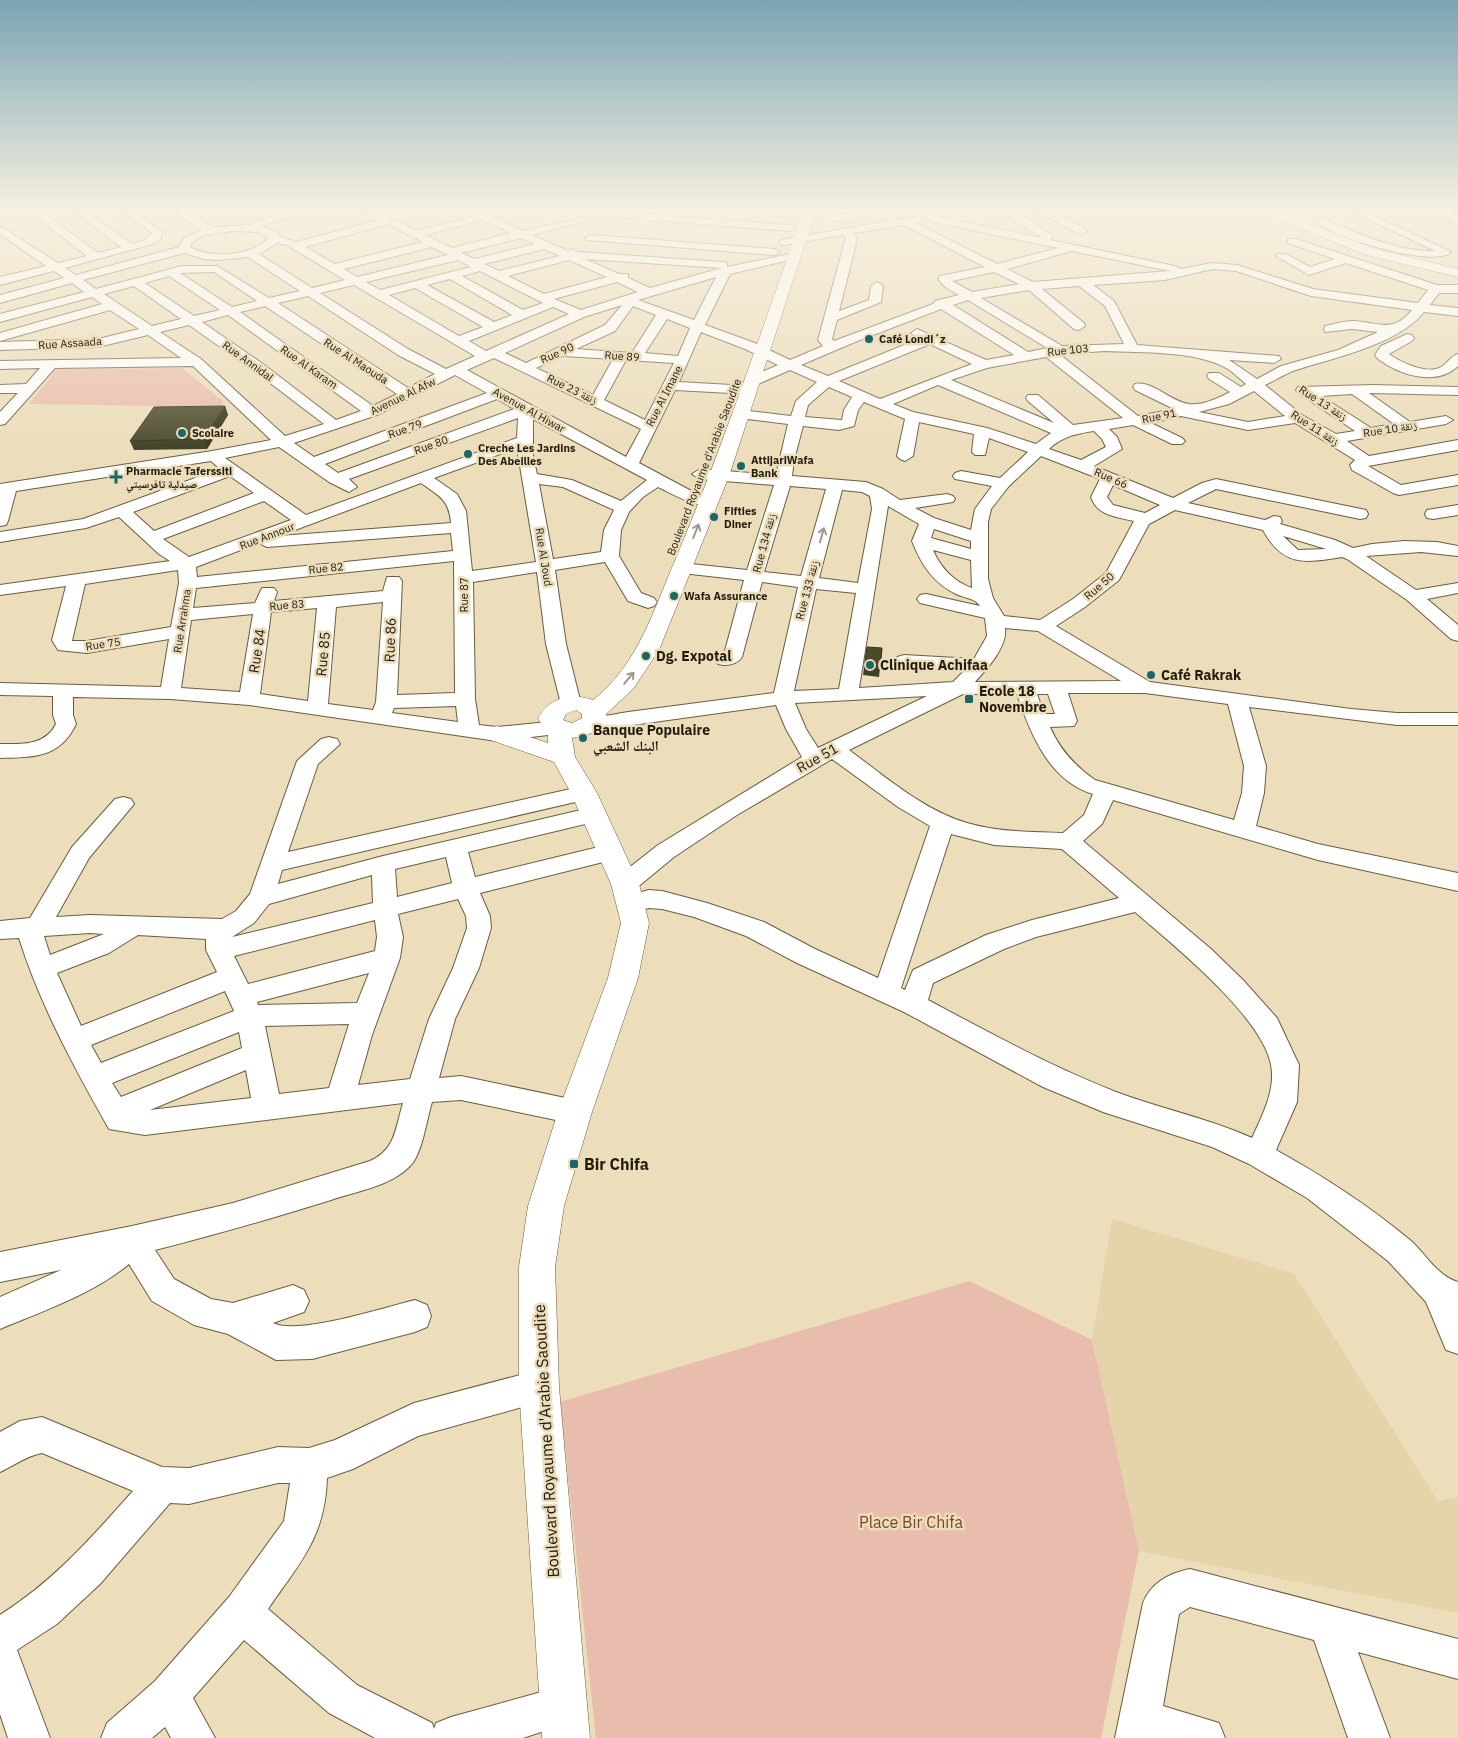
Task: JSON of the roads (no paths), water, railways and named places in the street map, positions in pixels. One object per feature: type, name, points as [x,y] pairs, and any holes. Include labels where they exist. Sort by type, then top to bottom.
[{"type":"main road","name":"Boulevard Royaume d'Arabie Saoudite","points":[[645,610],[700,498],[720,476],[740,414],[744,387],[775,291]]},
{"type":"main road","name":"Boulevard Royaume d'Arabie Saoudite","points":[[714,439],[744,387]]},
{"type":"main road","name":"Boulevard Royaume d'Arabie Saoudite","points":[[564,1722],[539,1387],[537,1267],[546,1206],[575,1112],[623,978],[635,923],[622,880],[560,745],[575,718],[616,694],[637,669],[648,650],[682,568],[700,498],[703,467]]},
{"type":"main road","points":[[575,718],[586,699],[611,673]]},
{"type":"main road","points":[[483,732],[580,787]]},
{"type":"street","points":[[0,299],[30,291]]},
{"type":"street","name":"Rue Al Maouda","points":[[0,318],[98,291]]},
{"type":"street","name":"Rue Annidal","points":[[148,291],[258,367],[335,426]]},
{"type":"street","name":"Rue Al Karam","points":[[199,291],[372,412]]},
{"type":"street","name":"Rue Al Maouda","points":[[252,291],[268,302],[346,342],[354,361],[407,394]]},
{"type":"street","name":"Rue Assaada","points":[[0,346],[88,344],[150,331],[311,291]]},
{"type":"street","name":"Avenue Al Hiwar","points":[[311,291],[374,334],[498,394],[658,480],[700,498]]},
{"type":"street","name":"Rue 23 زنقة","points":[[373,291],[458,341],[490,355],[527,367],[648,427]]},
{"type":"street","points":[[378,294],[389,291]]},
{"type":"street","points":[[430,291],[493,326]]},
{"type":"street","points":[[480,291],[522,315]]},
{"type":"street","points":[[530,291],[580,314]]},
{"type":"street","points":[[458,341],[522,315],[548,300],[571,291]]},
{"type":"street","name":"Avenue Al Afw","points":[[4,488],[212,456],[282,442],[335,426],[372,412],[451,372],[580,314],[652,291]]},
{"type":"street","name":"Rue Al Imane","points":[[630,464],[715,291]]},
{"type":"street","points":[[832,347],[825,340],[838,291]]},
{"type":"street","points":[[830,318],[875,302],[876,291]]},
{"type":"street","points":[[963,291],[1054,351],[1136,421],[1177,441]]},
{"type":"street","points":[[669,386],[744,387],[832,347],[939,304],[1001,291]]},
{"type":"street","points":[[1037,291],[1079,326]]},
{"type":"street","points":[[1093,291],[1110,304],[1132,348]]},
{"type":"street","points":[[1313,291],[1362,300],[1458,312]]},
{"type":"street","name":"Rue 91","points":[[996,621],[984,598],[979,579],[980,522],[983,509],[1003,483],[1038,449],[1066,431],[1103,421],[1136,421],[1212,405],[1241,393],[1298,364],[1343,353],[1412,320],[1434,291]]},
{"type":"street","points":[[95,292],[196,362],[282,442],[367,498]]},
{"type":"street","points":[[694,300],[712,296]]},
{"type":"street","points":[[628,300],[756,349]]},
{"type":"street","name":"Rue 90","points":[[527,367],[610,328],[628,300]]},
{"type":"street","points":[[636,357],[661,312],[680,304]]},
{"type":"street","points":[[939,304],[951,309],[1025,356]]},
{"type":"street","points":[[0,337],[113,305]]},
{"type":"street","points":[[1439,309],[1426,324],[1406,339],[1386,349],[1382,355],[1398,364],[1431,373],[1444,371],[1458,358]]},
{"type":"street","points":[[895,322],[984,364]]},
{"type":"street","points":[[1330,329],[1352,325],[1394,330]]},
{"type":"street","points":[[215,380],[374,334]]},
{"type":"street","name":"Rue 134 زنقة","points":[[724,660],[732,657],[735,652],[756,576],[762,542],[784,479],[786,460],[796,421],[805,397],[829,380],[930,339]]},
{"type":"street","name":"Rue 103","points":[[880,404],[938,380],[984,364],[1054,351],[1132,348],[1199,354],[1232,366],[1255,385]]},
{"type":"street","name":"Rue 66","points":[[756,349],[790,366],[829,380],[861,396],[913,417],[982,431],[1038,449],[1175,505],[1269,526]]},
{"type":"street","name":"Rue 89","points":[[562,352],[682,360]]},
{"type":"street","points":[[1199,354],[1274,359]]},
{"type":"street","points":[[597,401],[621,356]]},
{"type":"street","points":[[0,365],[196,362]]},
{"type":"street","points":[[0,421],[51,364]]},
{"type":"street","name":"Rue 13 زنقة","points":[[1276,374],[1368,433]]},
{"type":"street","points":[[1214,376],[1241,393]]},
{"type":"street","points":[[938,380],[1066,431]]},
{"type":"street","name":"Rue 11 زنقة","points":[[1255,385],[1297,418],[1372,460]]},
{"type":"street","points":[[0,389],[31,388]]},
{"type":"street","points":[[1140,388],[1187,411],[1248,426],[1297,418]]},
{"type":"street","points":[[1355,390],[1408,427]]},
{"type":"street","points":[[1306,392],[1355,390],[1457,392]]},
{"type":"street","points":[[1400,390],[1452,423]]},
{"type":"street","name":"Rue 79","points":[[312,463],[498,394]]},
{"type":"street","points":[[740,414],[833,426],[849,423],[852,410],[861,396]]},
{"type":"street","points":[[1033,398],[1066,431]]},
{"type":"street","name":"Rue Al Joud","points":[[526,410],[524,440],[529,478],[541,533],[556,644],[575,718]]},
{"type":"street","name":"Rue 80","points":[[336,479],[526,410]]},
{"type":"street","points":[[905,456],[913,417]]},
{"type":"street","points":[[1082,466],[1114,449],[1105,432],[1103,421]]},
{"type":"street","name":"Rue 10 زنقة","points":[[1334,438],[1408,427],[1452,423]]},
{"type":"street","points":[[980,452],[982,431]]},
{"type":"street","name":"Rue Annour","points":[[0,590],[187,564],[524,440]]},
{"type":"street","points":[[1458,445],[1372,460],[1358,465],[1358,467],[1392,487],[1405,490],[1458,480]]},
{"type":"street","points":[[212,456],[304,522]]},
{"type":"street","points":[[703,467],[720,476],[858,485],[877,492],[896,505],[928,522],[981,539]]},
{"type":"street","points":[[0,537],[74,526],[231,470]]},
{"type":"street","points":[[961,476],[1003,483]]},
{"type":"street","name":"Rue 87","points":[[422,477],[451,496],[458,511],[464,578],[465,699],[483,732]]},
{"type":"street","points":[[1110,477],[1098,493],[1097,500],[1100,505],[1111,510],[1146,518],[1175,505],[1205,486],[1214,484],[1360,514]]},
{"type":"street","points":[[529,478],[566,483],[622,506]]},
{"type":"street","points":[[645,610],[634,597],[610,556],[611,536],[622,506],[658,480]]},
{"type":"street","name":"Rue 133 زنقة","points":[[783,698],[800,610],[836,483]]},
{"type":"street","points":[[0,521],[4,488]]},
{"type":"street","points":[[848,695],[880,509],[877,492]]},
{"type":"street","points":[[152,537],[265,495]]},
{"type":"street","points":[[896,505],[947,500]]},
{"type":"street","points":[[1290,500],[1269,526],[1283,546],[1294,556],[1314,557],[1381,548],[1435,547],[1458,551]]},
{"type":"street","points":[[121,510],[170,555],[187,564]]},
{"type":"street","points":[[1433,514],[1455,513]]},
{"type":"street","name":"Rue 50","points":[[1043,626],[1096,591],[1113,576],[1138,526],[1146,518]]},
{"type":"street","points":[[928,522],[921,541],[930,563],[940,575],[961,590],[984,598]]},
{"type":"street","points":[[256,540],[275,543],[460,527]]},
{"type":"street","points":[[921,541],[979,557]]},
{"type":"street","points":[[1349,553],[1413,596],[1456,630]]},
{"type":"street","name":"Rue 82","points":[[188,583],[463,555]]},
{"type":"street","points":[[464,578],[610,556]]},
{"type":"street","name":"Rue 86","points":[[383,710],[395,562]]},
{"type":"street","name":"Rue Arrahma","points":[[170,693],[188,583],[187,564]]},
{"type":"street","points":[[682,568],[866,590]]},
{"type":"street","name":"Rue 84","points":[[249,699],[263,607],[274,574]]},
{"type":"street","name":"Rue 75","points":[[77,580],[62,640],[65,646],[86,647],[181,623]]},
{"type":"street","points":[[1413,596],[1458,588]]},
{"type":"street","name":"Rue 83","points":[[181,623],[263,607],[392,596]]},
{"type":"street","points":[[926,599],[996,621],[1043,626],[1145,687]]},
{"type":"street","name":"Rue 85","points":[[318,708],[327,601]]},
{"type":"street","name":"Rue 51","points":[[622,880],[705,825],[824,754],[959,688],[980,665],[992,646],[996,621]]},
{"type":"street","points":[[904,661],[980,665]]},
{"type":"street","points":[[383,710],[483,732],[575,718],[628,718],[783,698],[959,688],[1057,689],[1145,687],[1237,701],[1397,719],[1458,718]]},
{"type":"street","points":[[0,689],[170,693],[249,699],[318,708],[383,710],[465,699]]},
{"type":"street","points":[[1025,689],[1036,720],[1054,754],[1070,774],[1087,785],[1318,852],[1458,882]]},
{"type":"street","points":[[1036,720],[1067,721],[1057,689]]},
{"type":"street","points":[[0,751],[41,749],[53,743],[64,730],[66,724],[62,715],[63,690]]},
{"type":"street","points":[[783,698],[796,729],[824,754],[943,823],[984,834],[1068,842],[1139,902],[1234,987],[1267,1026],[1285,1065],[1283,1102],[1259,1155]]},
{"type":"street","points":[[1237,701],[1255,766],[1253,793],[1243,830]]},
{"type":"street","points":[[219,940],[232,926],[246,917],[260,897],[274,864],[308,761],[329,744]]},
{"type":"street","points":[[260,897],[455,847],[580,787]]},
{"type":"street","points":[[274,864],[580,787]]},
{"type":"street","points":[[1068,842],[1094,819],[1106,791]]},
{"type":"street","points":[[123,804],[80,853],[33,927],[40,968],[74,1040],[119,1120],[145,1123],[420,1090],[461,1088],[575,1112]]},
{"type":"street","points":[[886,993],[943,823]]},
{"type":"street","points":[[0,1268],[132,1241],[233,1217],[376,1172],[391,1164],[402,1155],[442,1019],[466,968],[479,928],[478,916],[466,889],[455,847]]},
{"type":"street","points":[[340,1099],[358,1035],[387,958],[390,937],[385,909],[383,864]]},
{"type":"street","points":[[0,930],[90,924],[219,940],[385,909],[466,889],[622,880],[649,899],[662,900],[698,909],[755,929],[806,956],[913,1005],[1053,1079],[1113,1103],[1220,1137],[1259,1155],[1318,1188],[1399,1251],[1448,1295],[1458,1338]]},
{"type":"street","points":[[913,1005],[922,977],[995,942],[1032,929],[1139,902]]},
{"type":"street","points":[[40,968],[71,958],[123,935],[130,928]]},
{"type":"street","points":[[219,940],[241,996],[257,1054],[267,1108]]},
{"type":"street","points":[[74,1040],[387,958]]},
{"type":"street","points":[[94,1078],[241,996],[367,1013]]},
{"type":"street","points":[[114,1112],[257,1054]]},
{"type":"street","points":[[0,1313],[56,1289],[104,1265],[132,1241]]},
{"type":"street","points":[[132,1241],[163,1290],[206,1314],[233,1319],[276,1343],[312,1342],[415,1316]]},
{"type":"street","points":[[233,1319],[293,1301]]},
{"type":"street","points":[[0,1454],[20,1439],[42,1435],[162,1485],[189,1486],[278,1465],[309,1466],[340,1456],[414,1420],[539,1387]]},
{"type":"street","points":[[122,1738],[169,1695],[243,1612],[301,1529],[308,1497],[309,1466]]},
{"type":"street","points":[[29,1738],[1,1657],[43,1610],[87,1571],[162,1485]]},
{"type":"street","points":[[1204,1738],[1137,1729],[1162,1603],[1181,1590],[1190,1588],[1458,1659]]},
{"type":"street","points":[[243,1612],[264,1634],[343,1699],[417,1738]]},
{"type":"street","points":[[1329,1626],[1370,1738]]},
{"type":"street","points":[[169,1695],[194,1738]]},
{"type":"street","points":[[451,1738],[564,1722]]},
{"type":"place","name":"Café Londi´z","points":[[869,339]]},
{"type":"place","name":"Scolaire","points":[[182,433]]},
{"type":"place","name":"Creche Les Jardins Des Abeilles","points":[[468,454]]},
{"type":"place","name":"AttijariWafa Bank","points":[[741,466]]},
{"type":"place","name":"Pharmacie Taferssiti صيدلية تافرسيتي","points":[[116,477]]},
{"type":"place","name":"Fifties Diner","points":[[714,517]]},
{"type":"place","name":"Wafa Assurance","points":[[674,596]]},
{"type":"place","name":"Dg. Expotal","points":[[646,656]]},
{"type":"place","name":"Clinique Achifaa","points":[[870,665]]},
{"type":"place","name":"Café Rakrak","points":[[1151,675]]},
{"type":"place","name":"Ecole 18 Novembre","points":[[969,699]]},
{"type":"place","name":"Banque Populaire البنك الشعبي","points":[[583,738]]},
{"type":"place","name":"Bir Chifa","points":[[574,1164]]},
{"type":"park label","name":"Place Bir Chifa","points":[[911,1522]]}]
